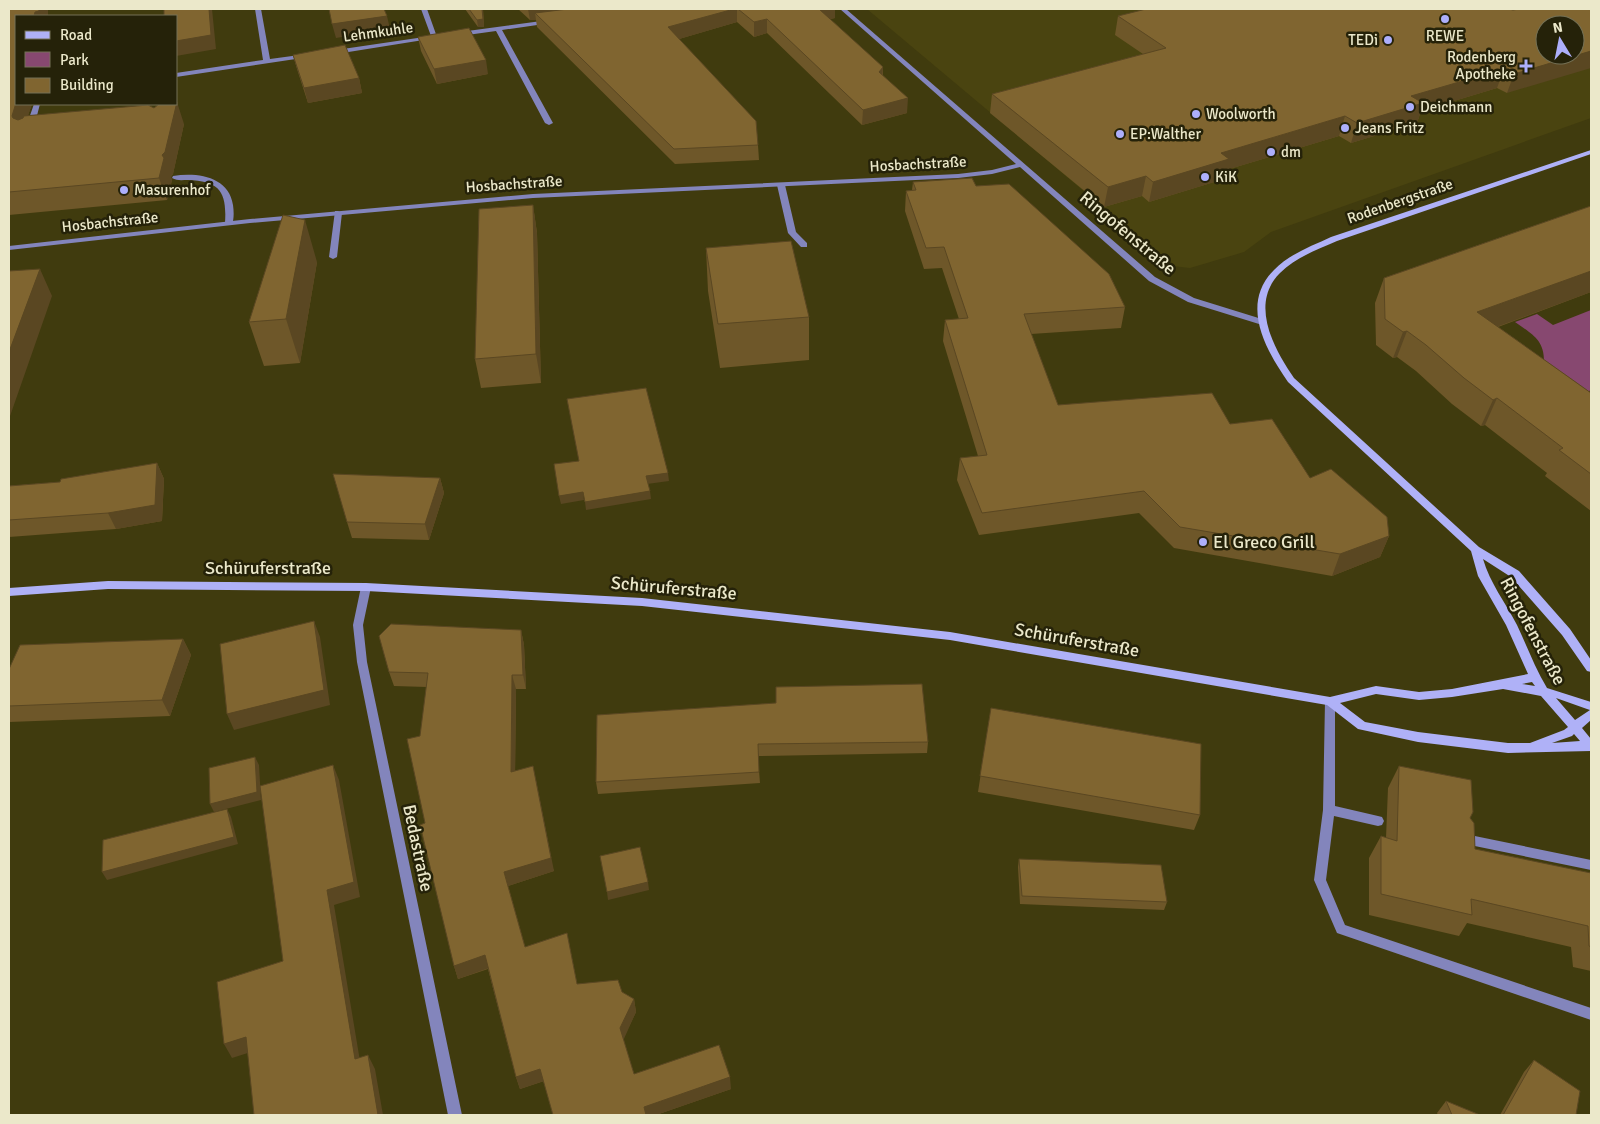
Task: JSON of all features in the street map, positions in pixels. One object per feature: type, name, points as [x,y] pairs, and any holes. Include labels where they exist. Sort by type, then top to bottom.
[{"type":"main road","name":"Rodenbergstraße","points":[[1262,322],[1260,307],[1266,286],[1275,273],[1299,255],[1334,239],[1591,152]]},
{"type":"main road","name":"Ringofenstraße","points":[[1262,322],[1273,353],[1291,380],[1475,549],[1516,574],[1566,632],[1591,668]]},
{"type":"main road","name":"Ringofenstraße","points":[[1475,549],[1483,576],[1511,624],[1535,677],[1544,692],[1591,746]]},
{"type":"main road","name":"Schüruferstraße","points":[[9,592],[108,585],[366,586],[651,603],[950,636],[1330,701],[1376,690],[1419,696],[1501,685],[1535,677]]},
{"type":"main road","points":[[1501,685],[1544,692],[1591,706]]},
{"type":"main road","name":"Schüruferstraße","points":[[1330,701],[1362,726],[1474,745],[1527,748],[1591,746]]},
{"type":"main road","points":[[1527,748],[1568,733],[1591,714]]},
{"type":"street","points":[[258,9],[266,62]]},
{"type":"street","name":"Lehmkuhle","points":[[424,9],[434,38]]},
{"type":"street","name":"Ringofenstraße","points":[[843,9],[1152,279],[1187,300],[1262,322]]},
{"type":"street","points":[[452,35],[554,22]]},
{"type":"street","points":[[498,29],[549,123]]},
{"type":"street","name":"Lehmkuhle","points":[[326,53],[443,36]]},
{"type":"street","points":[[178,75],[316,55]]},
{"type":"street","points":[[27,138],[37,105]]},
{"type":"street","name":"Hosbachstraße","points":[[9,248],[229,223],[533,196],[958,176],[992,172],[1021,165]]},
{"type":"street","points":[[176,178],[202,178],[217,183],[228,192],[231,207],[229,223]]},
{"type":"street","points":[[782,185],[792,233],[804,245]]},
{"type":"street","points":[[333,257],[338,213]]},
{"type":"street","name":"Bedastraße","points":[[366,586],[358,625],[362,662],[455,1115]]},
{"type":"street","points":[[1330,701],[1328,810],[1320,880],[1340,929],[1591,1014]]},
{"type":"street","points":[[1328,810],[1378,821]]},
{"type":"street","points":[[1465,839],[1591,865]]},
{"type":"shaded area","points":[[867,9],[1591,9],[1591,118],[1271,232],[1244,252],[1190,268],[1173,266]]},
{"type":"green space","points":[[1591,310],[1591,390],[1581,395],[1544,364],[1544,356],[1537,339],[1515,322],[1537,314],[1553,325]]},
{"type":"building","points":[[9,9],[39,9],[34,15],[15,15],[15,105],[13,118],[18,120],[23,118],[25,113],[24,116],[148,105],[154,108],[158,105],[176,105],[165,152],[162,155],[164,158],[159,178],[9,192]]},
{"type":"building","points":[[164,9],[209,9],[211,35],[178,41],[178,15],[164,15]]},
{"type":"building","points":[[329,9],[384,9],[387,16],[332,24]]},
{"type":"building","points":[[469,9],[482,9],[483,19],[477,20]]},
{"type":"building","points":[[568,9],[734,9],[668,27],[756,121],[758,145],[674,149],[535,13]]},
{"type":"building","points":[[738,9],[819,9],[883,67],[879,72],[908,98],[863,110],[767,19],[754,22]]},
{"type":"building","points":[[1146,9],[1591,9],[1591,51],[1585,53],[1585,15],[1535,15],[1535,65],[1544,65],[1514,74],[1504,69],[1411,96],[1423,103],[1357,123],[1345,116],[1221,153],[1229,159],[1153,182],[1146,176],[1108,187],[992,94],[1166,48],[1118,16]]},
{"type":"building","points":[[469,28],[486,60],[434,69],[418,37]]},
{"type":"building","points":[[345,45],[359,78],[304,88],[293,55]]},
{"type":"building","points":[[972,178],[976,186],[1009,184],[1109,274],[1125,307],[1024,314],[1058,405],[1212,393],[1230,424],[1272,419],[1310,478],[1331,469],[1387,517],[1389,536],[1340,554],[1180,527],[1144,491],[982,513],[960,458],[987,455],[945,320],[968,318],[944,247],[926,248],[906,191],[916,190],[913,182]]},
{"type":"building","points":[[533,205],[536,354],[475,359],[479,209]]},
{"type":"building","points":[[1591,206],[1591,271],[1477,312],[1591,393],[1591,474],[1559,450],[1563,448],[1497,398],[1493,400],[1426,345],[1407,331],[1403,332],[1385,319],[1384,278]]},
{"type":"building","points":[[283,215],[305,220],[286,319],[249,322]]},
{"type":"building","points":[[791,241],[809,317],[718,324],[706,248]]},
{"type":"building","points":[[40,269],[9,352],[9,271]]},
{"type":"building","points":[[646,388],[668,473],[646,476],[650,491],[585,502],[583,492],[559,496],[554,464],[579,461],[567,399]]},
{"type":"building","points":[[157,463],[155,505],[108,513],[9,520],[9,486],[60,482],[61,479]]},
{"type":"building","points":[[333,474],[440,478],[425,524],[347,522]]},
{"type":"building","points":[[314,621],[324,690],[227,714],[220,644]]},
{"type":"building","points":[[391,624],[521,630],[523,675],[512,675],[511,772],[533,766],[551,858],[504,872],[525,947],[567,933],[577,984],[618,980],[622,992],[634,999],[620,1028],[634,1074],[719,1045],[730,1077],[644,1107],[646,1115],[553,1115],[540,1069],[516,1077],[485,955],[454,966],[420,825],[425,823],[407,739],[420,736],[428,673],[389,672],[379,636]]},
{"type":"building","points":[[183,639],[162,700],[9,706],[9,669],[20,645]]},
{"type":"building","points":[[922,684],[928,742],[758,744],[759,772],[596,782],[597,715],[776,703],[776,687]]},
{"type":"building","points":[[991,708],[1201,744],[1200,815],[980,776]]},
{"type":"building","points":[[255,757],[257,792],[210,804],[209,768]]},
{"type":"building","points":[[333,765],[354,882],[327,890],[355,1059],[368,1055],[378,1115],[254,1115],[246,1037],[224,1044],[217,982],[283,961],[260,786]]},
{"type":"building","points":[[1399,766],[1471,780],[1473,812],[1470,818],[1474,823],[1475,849],[1591,873],[1591,947],[1589,946],[1588,926],[1471,899],[1472,915],[1381,894],[1381,836],[1397,841]]},
{"type":"building","points":[[227,809],[234,837],[102,872],[103,840]]},
{"type":"building","points":[[640,847],[648,882],[607,892],[600,856]]},
{"type":"building","points":[[1019,859],[1161,865],[1167,902],[1022,896]]},
{"type":"building","points":[[1534,1060],[1580,1091],[1576,1115],[1503,1115]]},
{"type":"building","points":[[1446,1101],[1480,1115],[1452,1115]]},
{"type":"place","name":"REWE","points":[[1445,19]]},
{"type":"place","name":"TEDi","points":[[1388,40]]},
{"type":"place","name":"Rodenberg Apotheke","points":[[1526,66]]},
{"type":"place","name":"Deichmann","points":[[1410,107]]},
{"type":"place","name":"Woolworth","points":[[1196,114]]},
{"type":"place","name":"Jeans Fritz","points":[[1345,128]]},
{"type":"place","name":"EP:Walther","points":[[1120,134]]},
{"type":"place","name":"dm","points":[[1271,152]]},
{"type":"place","name":"KiK","points":[[1205,177]]},
{"type":"place","name":"Masurenhof","points":[[124,190]]},
{"type":"place","name":"El Greco Grill","points":[[1203,542]]}]
